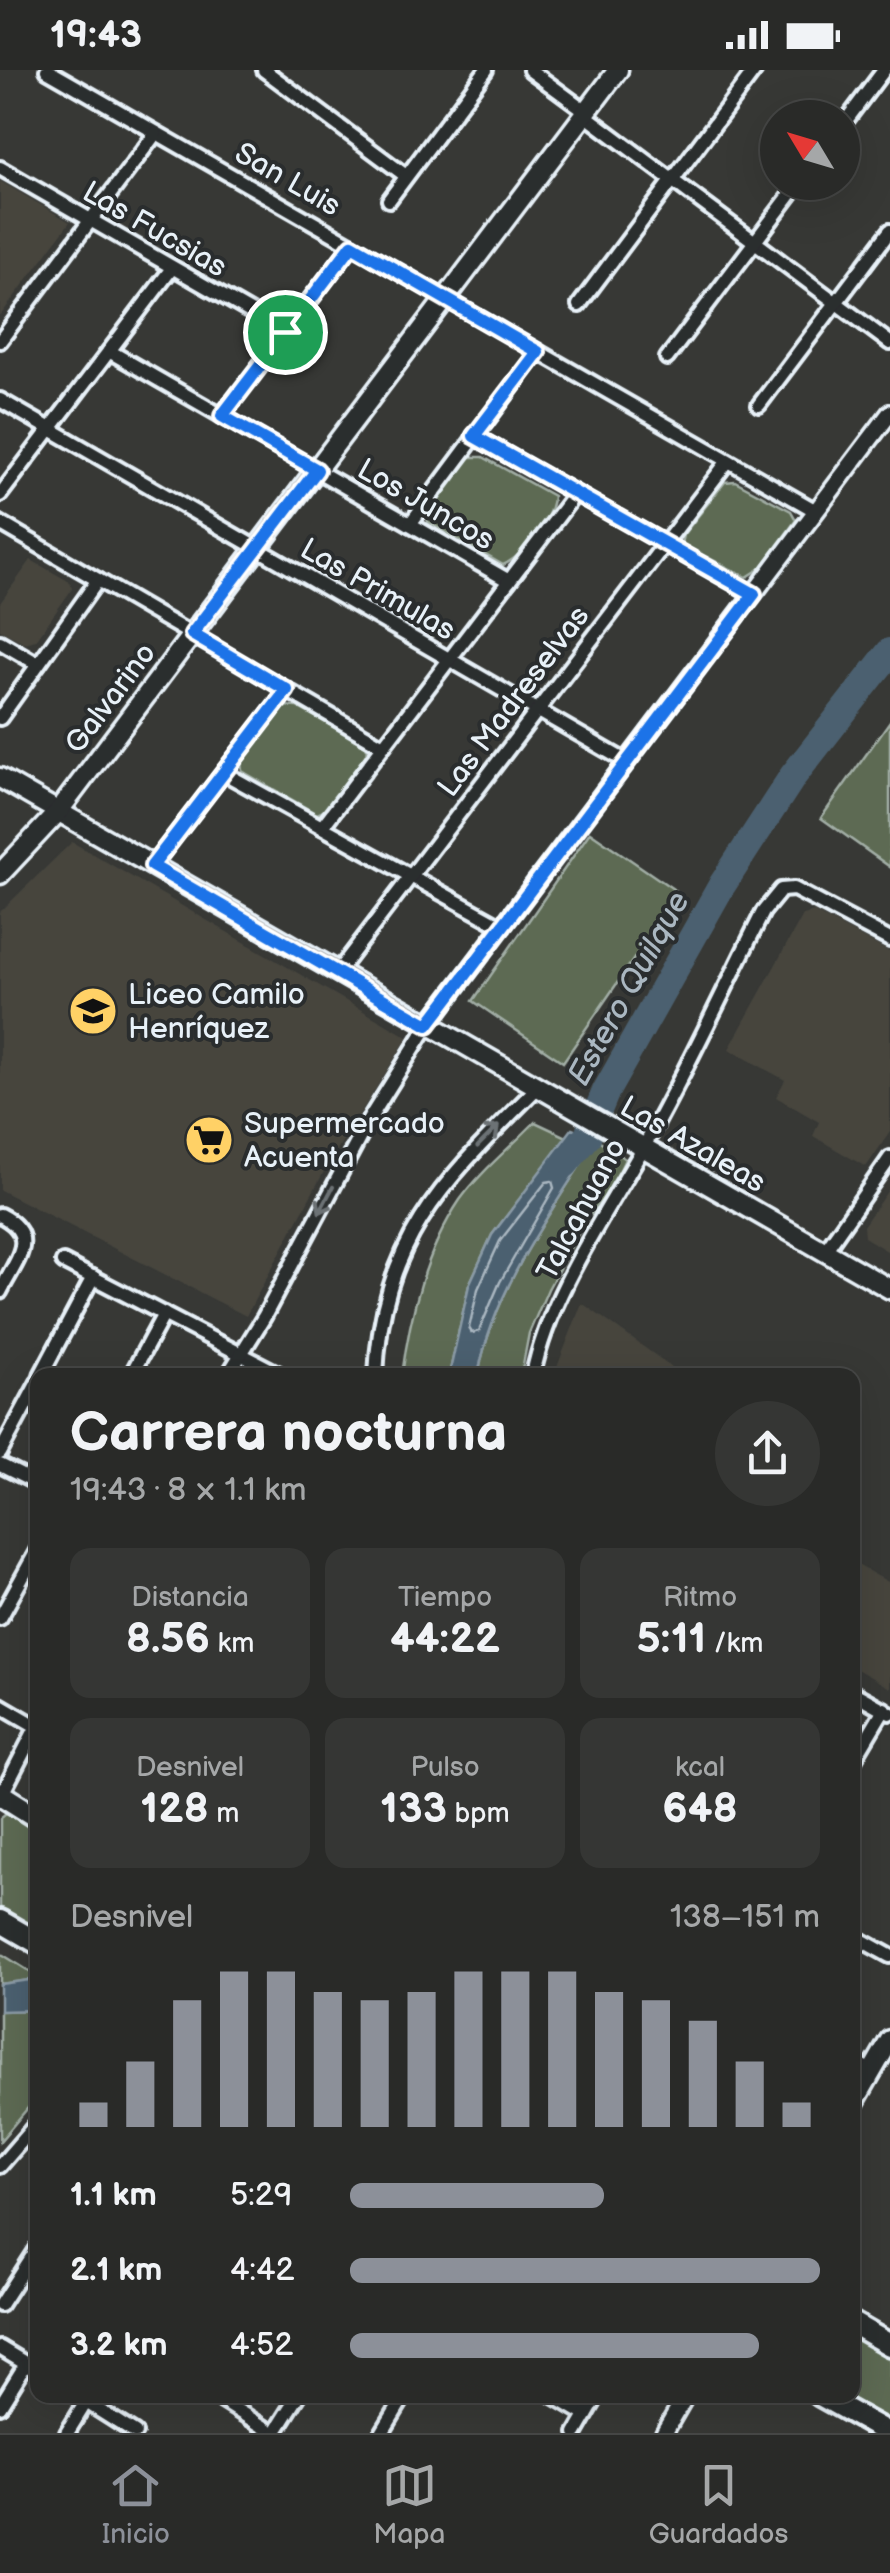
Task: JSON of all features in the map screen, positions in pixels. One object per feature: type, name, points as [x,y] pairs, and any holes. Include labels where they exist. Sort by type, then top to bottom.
[{"type":"main road","name":"Galvarino","points":[[0,874],[58,812],[618,70]]},
{"type":"main road","name":"Las Azaleas","points":[[0,778],[890,1289]]},
{"type":"main road","points":[[0,1795],[30,1813]]},
{"type":"main road","points":[[0,1921],[30,1938]]},
{"type":"main road","points":[[860,2092],[890,2040]]},
{"type":"main road","points":[[860,2328],[890,2345]]},
{"type":"main road","points":[[834,2403],[888,2433]]},
{"type":"street","name":"San Luis","points":[[47,70],[816,511]]},
{"type":"street","points":[[264,70],[406,176]]},
{"type":"street","points":[[389,200],[486,70]]},
{"type":"street","points":[[530,70],[890,343]]},
{"type":"street","points":[[578,305],[755,70]]},
{"type":"street","points":[[860,102],[884,70]]},
{"type":"street","points":[[0,341],[156,132]]},
{"type":"street","name":"Las Fucsias","points":[[0,168],[285,332]]},
{"type":"street","points":[[666,358],[786,200]]},
{"type":"street","points":[[758,405],[890,231]]},
{"type":"street","points":[[222,416],[352,245]]},
{"type":"street","points":[[0,495],[172,268]]},
{"type":"street","name":"Los Juncos","points":[[110,351],[509,580]]},
{"type":"street","points":[[410,524],[538,352]]},
{"type":"street","name":"Las Primulas","points":[[0,400],[627,762]]},
{"type":"street","points":[[232,1368],[264,1317],[370,1118],[428,1025],[890,413]]},
{"type":"street","points":[[474,436],[754,594]]},
{"type":"street","name":"Las Madreselvas","points":[[337,973],[728,460]]},
{"type":"street","points":[[322,827],[574,494]]},
{"type":"street","points":[[0,523],[383,746]]},
{"type":"street","points":[[0,718],[98,580]]},
{"type":"street","points":[[0,642],[38,664]]},
{"type":"street","points":[[152,866],[287,690]]},
{"type":"street","points":[[224,773],[503,927]]},
{"type":"street","name":"Talcahuano","points":[[534,1368],[539,1343],[602,1214],[643,1148],[764,912],[781,890],[794,889],[890,940]]},
{"type":"street","points":[[377,1368],[383,1305],[399,1260],[426,1208],[464,1160],[537,1088]]},
{"type":"street","points":[[825,1251],[890,1158]]},
{"type":"street","points":[[0,1214],[19,1224],[24,1237],[0,1292]]},
{"type":"street","points":[[63,1262],[267,1368]]},
{"type":"street","points":[[45,1368],[93,1277]]},
{"type":"street","points":[[135,1368],[164,1314]]},
{"type":"street","points":[[0,1453],[30,1397]]},
{"type":"street","points":[[0,1465],[30,1480]]},
{"type":"street","points":[[0,1618],[30,1563]]},
{"type":"street","points":[[860,1696],[887,1711],[860,1750]]},
{"type":"street","points":[[0,1705],[30,1721]]},
{"type":"street","points":[[0,1795],[30,1738]]},
{"type":"street","points":[[860,1939],[890,1956]]},
{"type":"street","points":[[860,2065],[872,2072]]},
{"type":"street","points":[[0,2166],[30,2131]]},
{"type":"street","points":[[0,2306],[30,2259]]},
{"type":"street","points":[[0,2348],[30,2367]]},
{"type":"street","points":[[0,2406],[30,2370]]},
{"type":"street","points":[[67,2433],[78,2403]]},
{"type":"street","points":[[86,2403],[135,2433]]},
{"type":"street","points":[[227,2403],[274,2433],[295,2403]]},
{"type":"street","points":[[382,2433],[400,2403]]},
{"type":"street","points":[[566,2403],[586,2415]]},
{"type":"street","points":[[576,2433],[593,2403]]},
{"type":"street","points":[[664,2433],[681,2403]]},
{"type":"shaded area","points":[[0,181],[70,222],[0,316]]},
{"type":"shaded area","points":[[31,560],[70,582],[72,589],[36,640],[25,643],[0,630],[0,603]]},
{"type":"shaded area","points":[[72,842],[408,1037],[327,1166],[246,1316],[0,1190],[0,912]]},
{"type":"shaded area","points":[[814,912],[890,952],[890,1132],[866,1167],[813,1136],[819,1122],[776,1097],[785,1080],[729,1049],[803,915]]},
{"type":"shaded area","points":[[890,1187],[890,1253],[864,1237],[863,1226]]},
{"type":"shaded area","points":[[582,1303],[673,1368],[557,1368]]},
{"type":"shaded area","points":[[860,1566],[890,1583],[890,1688],[860,1671]]},
{"type":"green space","points":[[470,457],[483,457],[553,496],[536,535],[503,565],[428,522],[426,513]]},
{"type":"green space","points":[[735,481],[791,511],[796,520],[761,568],[747,577],[681,544],[683,535],[725,482]]},
{"type":"green space","points":[[284,706],[297,707],[367,745],[350,785],[317,814],[242,771],[241,762]]},
{"type":"green space","points":[[890,721],[890,867],[821,818]]},
{"type":"green space","points":[[590,832],[679,893],[563,1062],[473,1001]]},
{"type":"green space","points":[[535,1122],[567,1137],[492,1235],[469,1285],[451,1368],[403,1368],[428,1262],[448,1220],[477,1180]]},
{"type":"green space","points":[[597,1139],[625,1159],[611,1189],[585,1221],[548,1289],[529,1333],[522,1368],[480,1368],[497,1312],[543,1223]]},
{"type":"green space","points":[[13,1813],[30,1823],[30,1926],[0,1907],[0,1818]]},
{"type":"green space","points":[[0,1953],[30,1972],[30,1980],[0,1984]]},
{"type":"green space","points":[[30,2010],[30,2105],[0,2141],[0,2011]]},
{"type":"green space","points":[[860,2338],[890,2356],[890,2424],[852,2403],[860,2403]]},
{"type":"water","points":[[572,1129],[597,1139],[526,1252],[497,1312],[480,1368],[451,1368],[469,1285],[492,1235]]},
{"type":"water","points":[[30,1980],[30,2010],[0,2011],[0,1984]]},
{"type":"waterway","name":"Estero Quilque","points":[[565,1164],[587,1137],[606,1091],[722,885],[793,776],[890,652]]},
{"type":"place","name":"Liceo Camilo Henríquez","points":[[93,1011]]},
{"type":"place","name":"Supermercado Acuenta","points":[[209,1140]]},
{"type":"route","points":[[352,245],[538,352],[474,436],[754,594],[428,1025],[152,866],[287,690],[192,634],[317,470],[222,416],[285,332],[352,245]]}]
